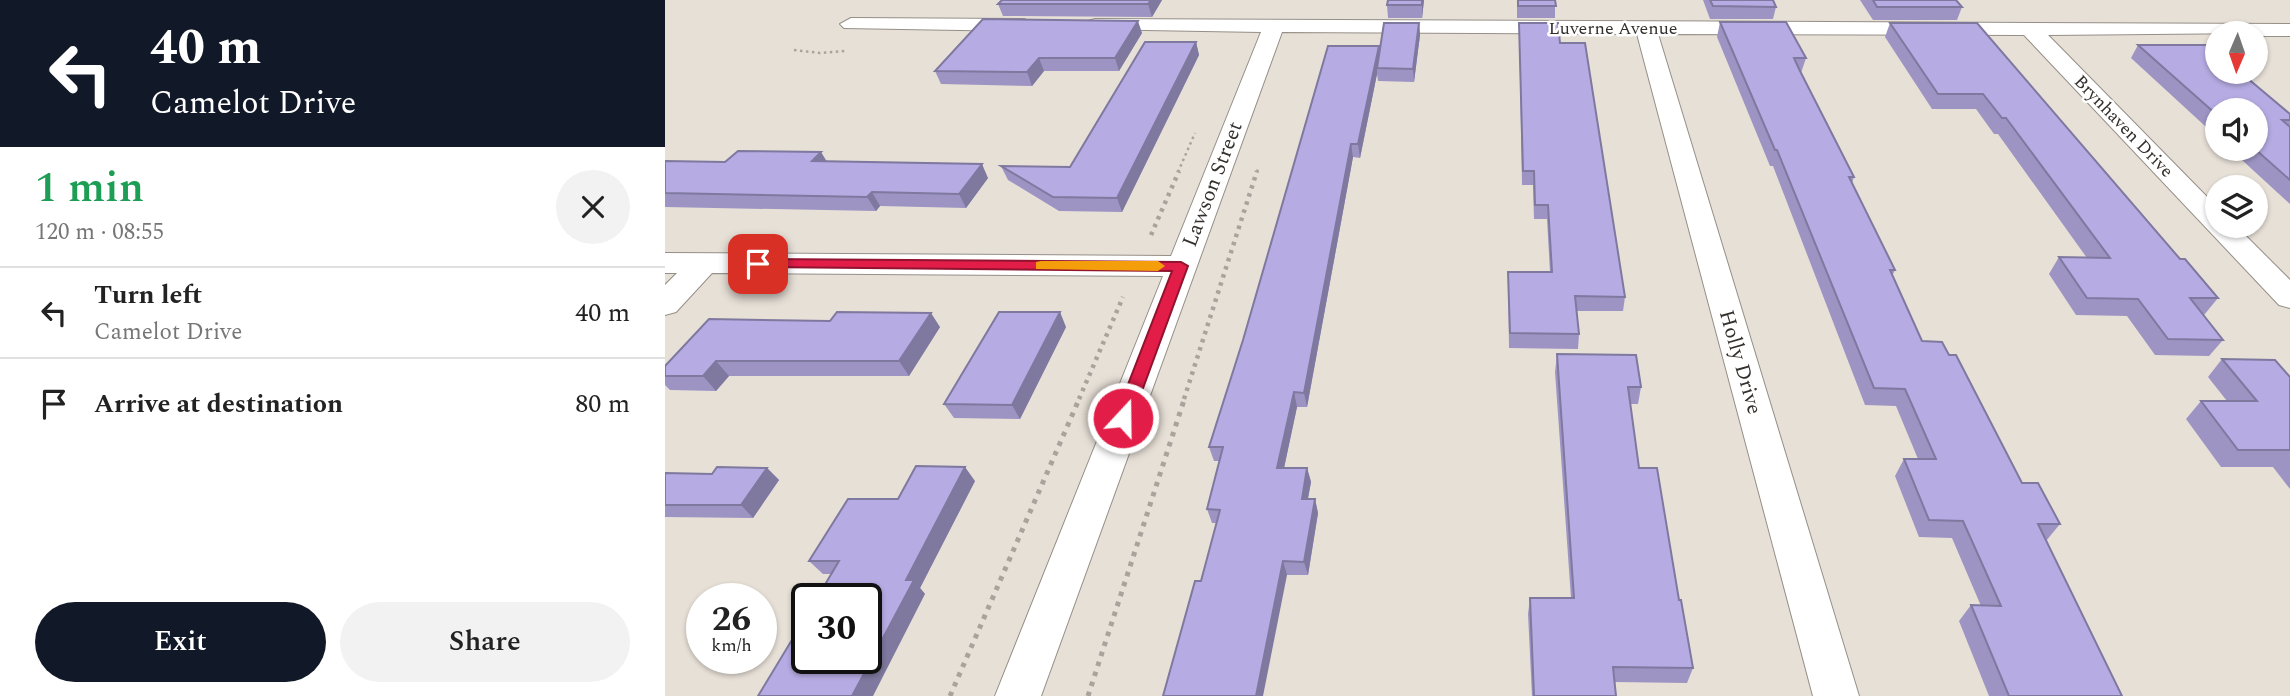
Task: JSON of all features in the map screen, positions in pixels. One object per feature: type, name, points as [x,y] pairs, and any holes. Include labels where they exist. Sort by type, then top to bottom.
[{"type":"street","points":[[851,24],[1042,25]]},
{"type":"street","name":"Luverne Avenue","points":[[1069,25],[2290,30]]},
{"type":"street","name":"Lawson Street","points":[[1018,696],[1273,25]]},
{"type":"street","name":"Holly Drive","points":[[1646,28],[1836,696]]},
{"type":"street","name":"Brynhaven Drive","points":[[2031,30],[2205,210]]},
{"type":"street","name":"Brynhaven Drive","points":[[2232,238],[2290,298]]},
{"type":"street","points":[[665,263],[1181,266]]},
{"type":"street","points":[[665,304],[704,263]]},
{"type":"path","points":[[1088,696],[1261,159]]},
{"type":"path","points":[[950,696],[1137,266]]},
{"type":"building","points":[[1002,0],[1151,0],[1148,4],[998,4]]},
{"type":"building","points":[[1388,0],[1422,0],[1422,5],[1387,5]]},
{"type":"building","points":[[1518,0],[1555,0],[1556,6],[1518,6]]},
{"type":"building","points":[[1710,0],[1773,0],[1776,7],[1713,6]]},
{"type":"building","points":[[1873,0],[1956,0],[1962,7],[1877,7]]},
{"type":"building","points":[[983,19],[1138,21],[1115,58],[1039,58],[1027,72],[935,71]]},
{"type":"building","points":[[1720,22],[1786,22],[1806,58],[1794,58],[1854,177],[1849,177],[1895,270],[1890,270],[1922,341],[1942,342],[1949,355],[1956,355],[2022,483],[2038,483],[2060,524],[2038,524],[2122,696],[2009,696],[1971,605],[2001,606],[1963,521],[1929,520],[1904,459],[1936,459],[1905,389],[1874,388],[1777,150]]},
{"type":"building","points":[[1384,23],[1419,23],[1413,69],[1377,68]]},
{"type":"building","points":[[1519,23],[1558,23],[1560,43],[1585,43],[1625,297],[1575,296],[1579,334],[1510,333],[1508,272],[1552,272],[1548,205],[1535,205],[1534,171],[1523,171]]},
{"type":"building","points":[[1890,23],[1977,23],[2180,259],[2185,259],[2218,298],[2190,298],[2223,340],[2168,339],[2138,299],[2087,298],[2059,257],[2110,258],[2006,118],[2002,118],[1983,94],[1938,94]]},
{"type":"building","points":[[1145,42],[1196,42],[1117,198],[1053,197],[1001,166],[1070,167]]},
{"type":"building","points":[[2138,45],[2205,45],[2205,84],[2254,84],[2290,114],[2290,120],[2282,120],[2290,127],[2290,180],[2268,161],[2268,98],[2205,98],[2205,104]]},
{"type":"building","points":[[1328,46],[1379,46],[1358,144],[1351,144],[1304,393],[1294,392],[1277,468],[1307,468],[1302,499],[1315,499],[1304,562],[1283,561],[1256,696],[1163,696],[1195,581],[1201,581],[1220,510],[1207,509],[1223,447],[1209,447],[1243,340]]},
{"type":"building","points":[[738,151],[821,152],[812,161],[982,164],[959,194],[872,192],[867,197],[665,193],[665,161],[725,162]]},
{"type":"building","points":[[837,312],[931,313],[899,361],[716,361],[703,376],[665,376],[665,366],[709,319],[830,321]]},
{"type":"building","points":[[999,312],[1060,312],[1012,405],[944,404]]},
{"type":"building","points":[[1557,354],[1636,355],[1641,387],[1628,387],[1639,468],[1657,468],[1693,668],[1613,667],[1616,696],[1534,696],[1530,598],[1574,598]]},
{"type":"building","points":[[2222,359],[2275,360],[2290,377],[2290,450],[2238,450],[2201,401],[2257,401]]},
{"type":"building","points":[[916,466],[965,467],[906,580],[914,580],[882,640],[882,583],[826,583],[839,561],[809,561],[848,499],[898,499]]},
{"type":"building","points":[[717,467],[767,468],[741,505],[665,505],[665,473],[712,474]]},
{"type":"building","points":[[791,641],[791,674],[864,674],[852,696],[758,696],[771,674],[777,674],[777,665]]},
{"type":"slow traffic","points":[[1041,265],[1158,266]]},
{"type":"route","points":[[758,264],[1181,266],[1123,418]]}]
